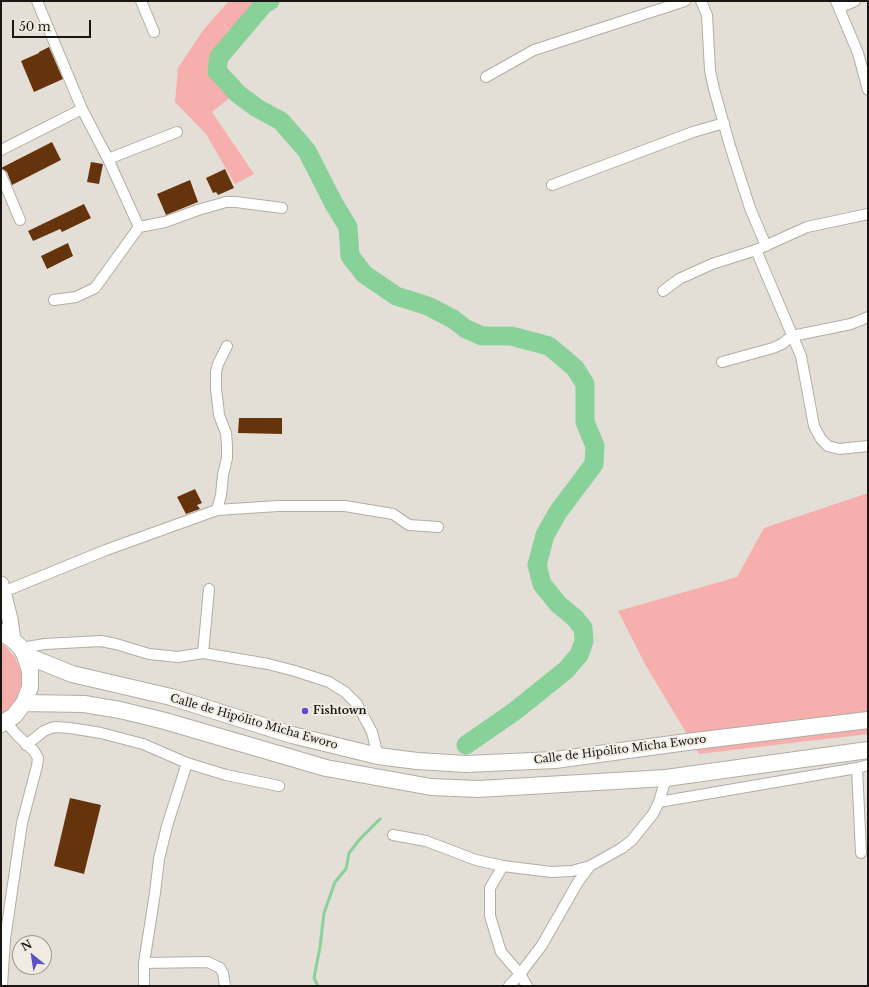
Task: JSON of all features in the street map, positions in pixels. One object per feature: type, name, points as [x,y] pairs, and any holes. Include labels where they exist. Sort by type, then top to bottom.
[{"type":"main road","points":[[3,724],[14,716],[24,703],[30,687],[30,671],[15,644]]},
{"type":"main road","name":"Calle de Hipólito Micha Eworo","points":[[15,644],[72,674],[171,697],[292,735],[378,756],[417,761],[466,764],[556,760],[868,720]]},
{"type":"main road","points":[[24,703],[84,704],[120,710],[165,721],[326,768],[380,779],[431,787],[478,789],[666,778],[868,750]]},
{"type":"street","points":[[37,1],[82,109],[108,159],[139,227]]},
{"type":"street","points":[[141,1],[154,32]]},
{"type":"street","points":[[486,77],[534,50],[684,1]]},
{"type":"street","points":[[701,1],[707,15],[710,70],[714,89],[750,208],[766,246]]},
{"type":"street","points":[[856,1],[838,5],[858,53],[868,90]]},
{"type":"street","points":[[1,150],[82,109]]},
{"type":"street","points":[[552,185],[693,132],[724,123]]},
{"type":"street","points":[[108,159],[177,132]]},
{"type":"street","points":[[1,175],[20,220]]},
{"type":"street","points":[[54,300],[76,297],[95,288],[139,227],[165,222],[226,202],[282,208]]},
{"type":"street","points":[[663,291],[679,279],[712,264],[756,250],[807,227],[868,214]]},
{"type":"street","points":[[756,250],[801,356],[814,426],[820,439],[828,446],[839,449],[868,446]]},
{"type":"street","points":[[722,362],[773,348],[792,336],[851,324],[868,317]]},
{"type":"street","points":[[217,510],[227,458],[227,445],[226,433],[219,415],[216,372],[218,364],[227,346]]},
{"type":"street","points":[[378,756],[372,732],[357,704],[345,692],[329,682],[268,664],[203,653],[178,657],[150,654],[101,641],[15,644],[2,588],[217,510],[278,506],[345,506],[393,514],[410,525],[438,527]]},
{"type":"street","points":[[203,653],[209,589]]},
{"type":"street","points":[[2,986],[5,939],[22,823],[38,758],[34,751],[26,745],[12,728],[3,724]]},
{"type":"street","points":[[26,745],[44,731],[51,728],[70,728],[100,733],[143,744],[187,763],[226,775],[279,786]]},
{"type":"street","points":[[144,986],[144,963],[159,860],[167,826],[187,763]]},
{"type":"street","points":[[659,802],[868,765]]},
{"type":"street","points":[[857,768],[861,853]]},
{"type":"street","points":[[392,835],[426,841],[476,860],[503,866],[551,872],[572,871],[590,866],[622,848],[632,840],[653,814],[659,802],[666,778]]},
{"type":"street","points":[[503,866],[490,888],[490,916],[500,952],[520,974],[527,986]]},
{"type":"street","points":[[509,986],[542,945],[578,882],[590,866]]},
{"type":"street","points":[[144,963],[208,962],[220,968],[223,973],[225,986]]},
{"type":"shaded area","points":[[229,1],[277,1],[254,24],[217,49],[218,65],[237,92],[212,112],[254,174],[235,184],[206,134],[175,102],[178,68],[204,29]]},
{"type":"shaded area","points":[[868,493],[868,734],[699,754],[646,666],[618,611],[737,577],[764,528]]},
{"type":"shaded area","points":[[1,643],[15,657],[20,669],[22,681],[17,699],[9,709],[1,715]]},
{"type":"building","points":[[49,47],[63,79],[34,92],[21,61]]},
{"type":"building","points":[[52,142],[61,160],[12,185],[7,172],[1,168]]},
{"type":"building","points":[[91,162],[103,164],[99,184],[87,182]]},
{"type":"building","points":[[225,169],[234,188],[218,195],[216,192],[213,193],[206,178]]},
{"type":"building","points":[[190,180],[198,202],[166,215],[157,194]]},
{"type":"building","points":[[84,204],[91,218],[62,232],[60,229],[33,241],[28,231]]},
{"type":"building","points":[[68,243],[73,256],[47,269],[41,256]]},
{"type":"building","points":[[239,418],[282,418],[282,434],[238,433]]},
{"type":"building","points":[[195,489],[202,503],[197,505],[200,509],[186,514],[177,497]]},
{"type":"building","points":[[70,798],[101,805],[84,874],[54,866]]},
{"type":"waterway","points":[[270,1],[264,4],[219,57],[217,71],[238,94],[257,108],[281,121],[307,151],[334,204],[348,227],[350,256],[364,274],[396,296],[428,306],[453,319],[466,329],[482,336],[511,336],[549,346],[575,368],[585,384],[585,422],[595,446],[594,464],[558,512],[545,535],[537,565],[542,584],[558,604],[575,618],[583,628],[584,641],[579,655],[566,670],[515,711],[466,745]]},
{"type":"waterway","points":[[318,986],[314,978],[320,947],[324,913],[335,882],[346,869],[349,853],[360,839],[380,819]]},
{"type":"place","name":"Fishtown","points":[[305,711]]}]
